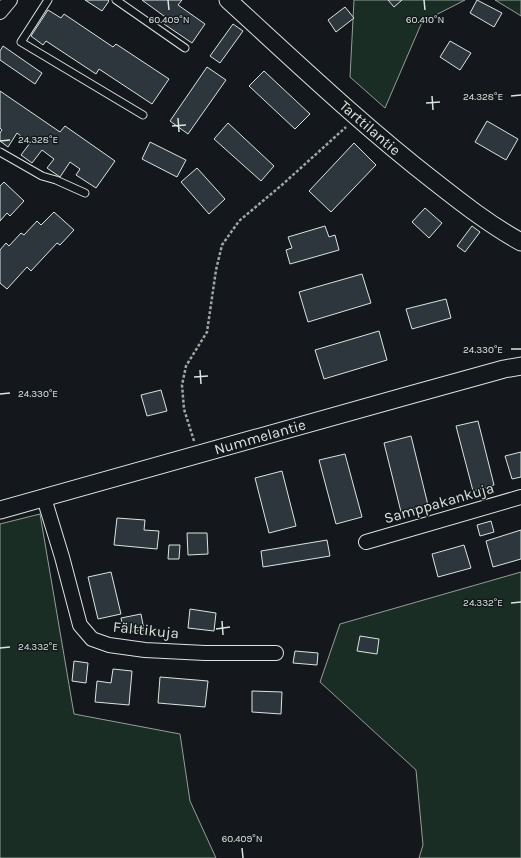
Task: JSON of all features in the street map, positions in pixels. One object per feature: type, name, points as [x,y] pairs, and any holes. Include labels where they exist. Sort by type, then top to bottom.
[{"type":"street","points":[[0,12],[10,0]]},
{"type":"street","name":"Tarttilantie","points":[[228,0],[356,117],[399,154],[502,232],[521,242]]},
{"type":"street","name":"Nummelantie","points":[[0,510],[504,369],[521,366]]},
{"type":"street","name":"Samppakankuja","points":[[366,542],[521,497]]},
{"type":"street","name":"Fälttikuja","points":[[44,498],[62,557],[80,625],[92,639],[109,645],[145,650],[276,653]]},
{"type":"lane","points":[[48,0],[21,42],[143,116]]},
{"type":"lane","points":[[116,0],[185,48]]},
{"type":"lane","points":[[0,152],[42,176],[56,180],[86,193]]},
{"type":"path","points":[[198,455],[184,409],[182,385],[186,366],[207,332],[216,270],[222,245],[239,221],[284,184],[356,117]]},
{"type":"green space","points":[[354,0],[465,0],[422,22],[385,108],[350,77]]},
{"type":"green space","points":[[495,0],[521,0],[521,16],[518,14]]},
{"type":"green space","points":[[40,514],[74,714],[180,734],[190,801],[216,858],[0,858],[0,524]]},
{"type":"green space","points":[[521,572],[521,858],[419,858],[423,845],[416,770],[320,682],[340,624]]},
{"type":"building","points":[[85,0],[108,0],[109,1],[102,11]]},
{"type":"building","points":[[142,0],[182,0],[178,5],[205,24],[192,43],[164,24],[168,19]]},
{"type":"building","points":[[388,0],[402,0],[394,7]]},
{"type":"building","points":[[477,0],[502,13],[494,27],[470,13]]},
{"type":"building","points":[[345,7],[354,18],[336,32],[328,20]]},
{"type":"building","points":[[48,10],[61,18],[64,14],[113,47],[116,44],[169,79],[152,104],[99,69],[96,74],[46,41],[43,45],[31,36]]},
{"type":"building","points":[[233,24],[243,31],[220,63],[210,56]]},
{"type":"building","points":[[450,41],[471,53],[460,70],[440,57]]},
{"type":"building","points":[[3,46],[42,73],[35,84],[0,60],[0,51]]},
{"type":"building","points":[[207,67],[226,80],[188,134],[170,121]]},
{"type":"building","points":[[264,71],[310,114],[295,129],[249,86]]},
{"type":"building","points":[[0,91],[60,132],[65,126],[115,161],[96,188],[76,175],[80,169],[70,162],[60,177],[47,168],[54,159],[42,150],[32,163],[21,155],[30,143],[17,133],[8,147],[0,141],[0,133],[2,130],[0,128]]},
{"type":"building","points":[[487,121],[518,139],[506,160],[475,142]]},
{"type":"building","points":[[228,123],[274,166],[261,181],[214,139]]},
{"type":"building","points":[[150,142],[186,160],[177,177],[142,159]]},
{"type":"building","points":[[354,143],[376,165],[331,212],[309,191]]},
{"type":"building","points":[[197,168],[225,199],[209,214],[181,182]]},
{"type":"building","points":[[4,182],[24,201],[10,216],[7,213],[0,221],[0,186]]},
{"type":"building","points":[[425,208],[442,223],[429,238],[412,222]]},
{"type":"building","points":[[54,212],[74,230],[60,245],[57,243],[31,271],[27,267],[7,289],[0,283],[0,250],[6,243],[9,246],[21,233],[24,235],[37,221],[41,225]]},
{"type":"building","points":[[325,226],[329,237],[335,235],[339,250],[290,264],[286,250],[292,248],[288,237]]},
{"type":"building","points":[[472,226],[480,232],[465,252],[457,246]]},
{"type":"building","points":[[362,274],[371,303],[308,322],[299,292]]},
{"type":"building","points":[[446,299],[451,318],[412,329],[406,309]]},
{"type":"building","points":[[379,331],[387,360],[324,379],[315,350]]},
{"type":"building","points":[[161,390],[167,411],[147,416],[141,395]]},
{"type":"building","points":[[478,421],[494,485],[473,491],[456,426]]},
{"type":"building","points":[[411,436],[428,505],[401,512],[384,443]]},
{"type":"building","points":[[521,452],[521,477],[512,479],[505,456]]},
{"type":"building","points":[[345,454],[362,517],[336,524],[319,460]]},
{"type":"building","points":[[282,471],[296,526],[269,533],[255,478]]},
{"type":"building","points":[[117,518],[145,520],[144,530],[159,531],[157,549],[114,545]]},
{"type":"building","points":[[491,521],[494,532],[480,536],[477,525]]},
{"type":"building","points":[[521,530],[521,559],[493,567],[486,541]]},
{"type":"building","points":[[187,533],[207,533],[208,554],[188,555]]},
{"type":"building","points":[[327,540],[330,556],[263,567],[261,551]]},
{"type":"building","points":[[169,545],[180,545],[179,559],[168,559]]},
{"type":"building","points":[[464,545],[471,568],[438,577],[432,554]]},
{"type":"building","points":[[111,572],[121,614],[98,619],[88,577]]},
{"type":"building","points":[[190,609],[216,613],[214,631],[188,628]]},
{"type":"building","points":[[141,614],[144,630],[124,633],[121,618]]},
{"type":"building","points":[[360,636],[379,639],[377,654],[357,651]]},
{"type":"building","points":[[295,651],[318,653],[317,665],[293,663]]},
{"type":"building","points":[[74,661],[88,663],[86,683],[72,681]]},
{"type":"building","points":[[113,669],[132,671],[129,705],[95,702],[97,681],[111,683]]},
{"type":"building","points":[[160,677],[208,681],[205,707],[158,703]]},
{"type":"building","points":[[252,691],[282,692],[281,714],[252,712]]}]
